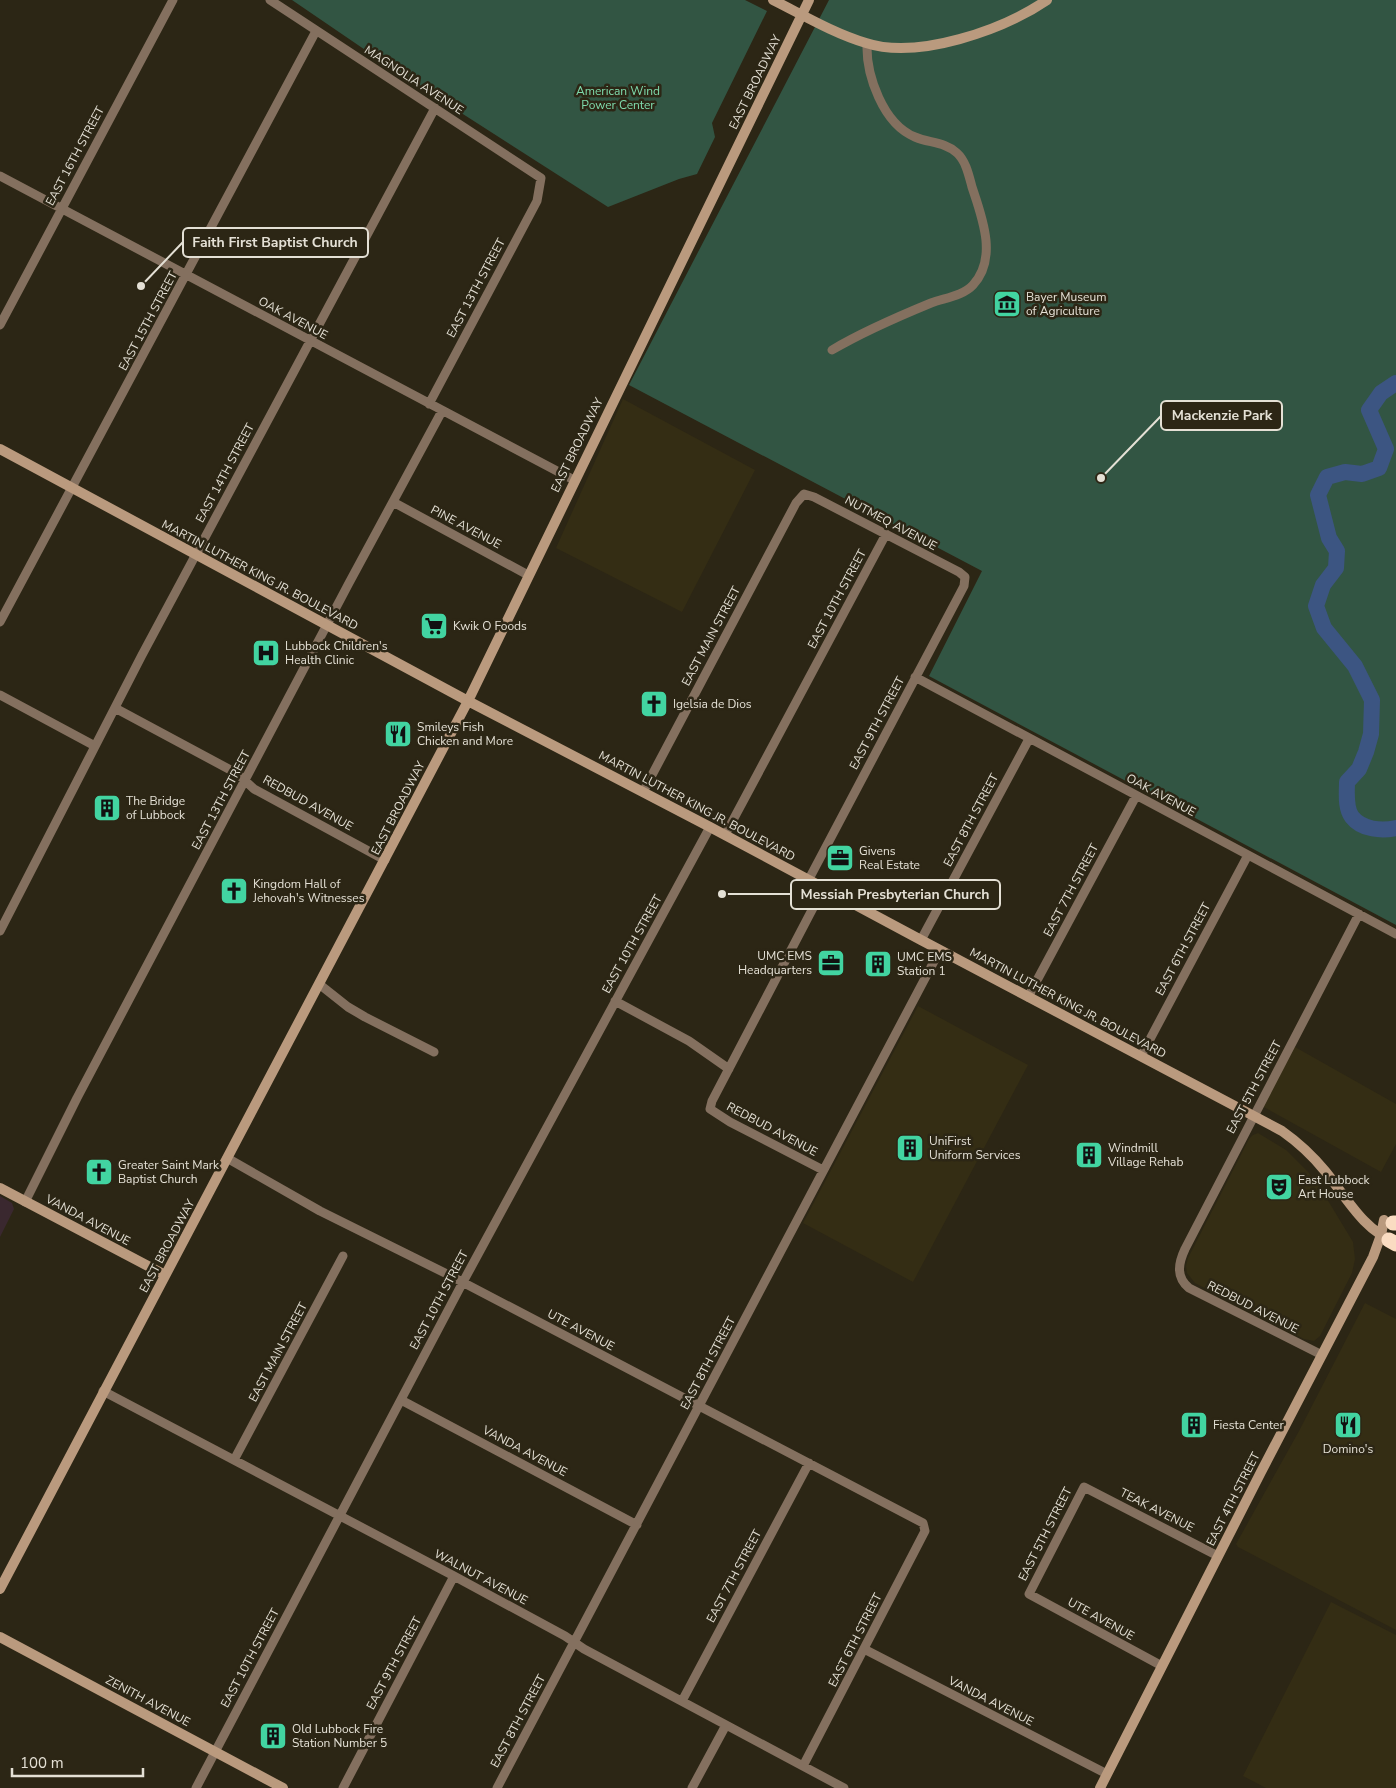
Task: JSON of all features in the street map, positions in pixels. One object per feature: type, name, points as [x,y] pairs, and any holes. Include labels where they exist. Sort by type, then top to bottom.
[{"type":"main road","points":[[773,0],[831,29],[867,44],[896,49],[918,48],[944,42],[1007,23],[1047,0]]},
{"type":"main road","name":"EAST BROADWAY","points":[[0,1589],[468,701],[808,0]]},
{"type":"main road","name":"MARTIN LUTHER KING JR. BOULEVARD","points":[[0,449],[468,701],[710,826],[1282,1131],[1303,1146],[1376,1233],[1391,1240]]},
{"type":"main road","name":"VANDA AVENUE","points":[[0,1188],[165,1275]]},
{"type":"main road","points":[[1359,1214],[1392,1222]]},
{"type":"main road","name":"EAST 4TH STREET","points":[[1100,1788],[1373,1258],[1391,1240],[1392,1222]]},
{"type":"main road","name":"ZENITH AVENUE","points":[[0,1637],[284,1788]]},
{"type":"street","name":"EAST 16TH STREET","points":[[0,325],[173,0]]},
{"type":"street","name":"MAGNOLIA AVENUE","points":[[270,0],[532,171],[541,178],[541,182]]},
{"type":"street","name":"EAST 15TH STREET","points":[[0,622],[316,31]]},
{"type":"street","points":[[832,350],[863,332],[933,302],[966,291],[978,278],[986,256],[982,218],[962,158],[952,148],[914,137],[892,118],[884,107],[871,81],[867,60],[867,44]]},
{"type":"street","name":"EAST 14TH STREET","points":[[0,931],[114,708],[434,108]]},
{"type":"street","name":"OAK AVENUE","points":[[0,176],[574,480]]},
{"type":"street","name":"EAST 13TH STREET","points":[[429,404],[537,201],[541,182]]},
{"type":"street","name":"EAST 13TH STREET","points":[[26,1202],[77,1098],[442,411]]},
{"type":"street","name":"NUTMEQ AVENUE","points":[[804,494],[814,497],[886,534],[959,572],[965,577]]},
{"type":"street","name":"EAST MAIN STREET","points":[[643,792],[796,503],[804,494]]},
{"type":"street","name":"PINE AVENUE","points":[[393,502],[528,575]]},
{"type":"street","name":"EAST 10TH STREET","points":[[725,835],[886,534]]},
{"type":"street","name":"EAST 9TH STREET","points":[[809,879],[964,586],[965,577]]},
{"type":"street","name":"OAK AVENUE","points":[[915,677],[1396,934]]},
{"type":"street","points":[[0,695],[95,746]]},
{"type":"street","name":"REDBUD AVENUE","points":[[114,708],[238,774],[254,789],[385,860]]},
{"type":"street","name":"EAST 8TH STREET","points":[[921,940],[1029,739]]},
{"type":"street","name":"EAST 7TH STREET","points":[[1028,997],[1136,796]]},
{"type":"street","name":"EAST 10TH STREET","points":[[196,1788],[463,1282],[710,826]]},
{"type":"street","name":"EAST 6TH STREET","points":[[1141,1056],[1248,855]]},
{"type":"street","points":[[615,1001],[689,1041],[729,1069],[824,887]]},
{"type":"street","name":"EAST 5TH STREET","points":[[1180,1274],[1179,1264],[1185,1249],[1359,914]]},
{"type":"street","name":"EAST 8TH STREET","points":[[497,1788],[940,950]]},
{"type":"street","points":[[319,984],[348,1007],[434,1052]]},
{"type":"street","name":"REDBUD AVENUE","points":[[729,1069],[712,1100],[710,1109],[730,1122],[823,1170]]},
{"type":"street","name":"UTE AVENUE","points":[[227,1158],[314,1208],[463,1282],[923,1523]]},
{"type":"street","name":"EAST MAIN STREET","points":[[234,1460],[343,1256]]},
{"type":"street","name":"REDBUD AVENUE","points":[[1180,1274],[1185,1285],[1193,1290],[1322,1356]]},
{"type":"street","name":"WALNUT AVENUE","points":[[104,1391],[454,1576],[844,1788]]},
{"type":"street","name":"VANDA AVENUE","points":[[401,1400],[636,1525]]},
{"type":"street","name":"EAST 7TH STREET","points":[[682,1701],[809,1463]]},
{"type":"street","name":"EAST 5TH STREET","points":[[1029,1594],[1084,1487]]},
{"type":"street","name":"TEAK AVENUE","points":[[1084,1487],[1218,1556]]},
{"type":"street","name":"EAST 6TH STREET","points":[[804,1766],[924,1531],[923,1523]]},
{"type":"street","name":"EAST 9TH STREET","points":[[342,1788],[454,1576]]},
{"type":"street","name":"UTE AVENUE","points":[[1029,1594],[1162,1666]]},
{"type":"street","name":"VANDA AVENUE","points":[[864,1649],[1107,1774]]},
{"type":"street","points":[[692,1788],[726,1725]]},
{"type":"shaded area","points":[[623,399],[755,470],[682,612],[556,548]]},
{"type":"shaded area","points":[[918,1006],[1028,1065],[913,1282],[803,1223]]},
{"type":"shaded area","points":[[1295,1047],[1396,1104],[1396,1144],[1381,1172],[1262,1106]]},
{"type":"shaded area","points":[[1258,1133],[1286,1150],[1309,1173],[1321,1189],[1353,1242],[1355,1259],[1352,1273],[1320,1336],[1314,1341],[1304,1339],[1195,1283],[1187,1273],[1188,1258],[1249,1139]]},
{"type":"shaded area","points":[[0,1196],[12,1203],[14,1209],[0,1237]]},
{"type":"shaded area","points":[[1365,1303],[1396,1319],[1396,1630],[1238,1547],[1236,1544],[1299,1431]]},
{"type":"shaded area","points":[[1331,1602],[1396,1635],[1396,1788],[1266,1788],[1243,1776]]},
{"type":"green space","name":"American Wind Power Center","points":[[292,0],[745,0],[767,11],[712,123],[715,137],[697,174],[679,179],[608,207],[399,73]]},
{"type":"green space","points":[[829,0],[1396,0],[1396,925],[929,676],[982,571],[629,385]]},
{"type":"waterway","points":[[1396,383],[1381,393],[1369,410],[1386,449],[1379,468],[1362,474],[1345,472],[1327,477],[1318,495],[1329,538],[1337,551],[1336,568],[1323,585],[1316,606],[1324,628],[1355,666],[1372,700],[1371,734],[1366,752],[1359,769],[1347,782],[1348,809],[1352,817],[1361,825],[1379,829],[1396,828]]},
{"type":"place","name":"Faith First Baptist Church","points":[[141,286]]},
{"type":"place","name":"Bayer Museum of Agriculture","points":[[1007,304]]},
{"type":"place","name":"Mackenzie Park","points":[[1101,478]]},
{"type":"place","name":"Kwik O Foods","points":[[434,626]]},
{"type":"place","name":"Lubbock Children's Health Clinic","points":[[266,653]]},
{"type":"place","name":"Igelsia de Dios","points":[[654,704]]},
{"type":"place","name":"Smileys Fish Chicken and More","points":[[398,734]]},
{"type":"place","name":"The Bridge of Lubbock","points":[[107,808]]},
{"type":"place","name":"Givens Real Estate","points":[[840,858]]},
{"type":"place","name":"Kingdom Hall of Jehovah's Witnesses","points":[[234,891]]},
{"type":"place","name":"Messiah Presbyterian Church","points":[[722,894]]},
{"type":"place","name":"UMC EMS Headquarters","points":[[831,963]]},
{"type":"place","name":"UMC EMS Station 1","points":[[878,964]]},
{"type":"place","name":"UniFirst Uniform Services","points":[[910,1148]]},
{"type":"place","name":"Windmill Village Rehab","points":[[1089,1155]]},
{"type":"place","name":"Greater Saint Mark Baptist Church","points":[[99,1172]]},
{"type":"place","name":"East Lubbock Art House","points":[[1279,1187]]},
{"type":"place","name":"Fiesta Center","points":[[1194,1425]]},
{"type":"place","name":"Domino's","points":[[1348,1425]]},
{"type":"place","name":"Old Lubbock Fire Station Number 5","points":[[273,1736]]}]
